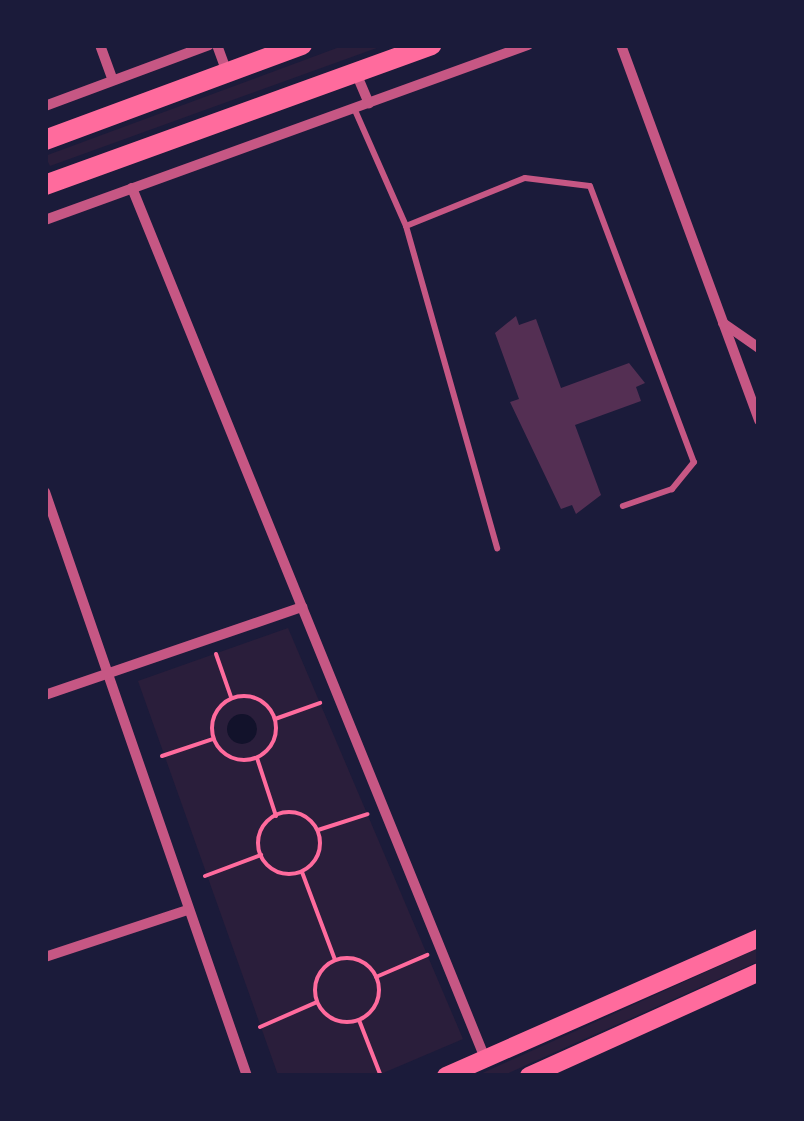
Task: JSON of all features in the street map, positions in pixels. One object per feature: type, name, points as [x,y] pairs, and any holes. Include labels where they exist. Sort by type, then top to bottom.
[{"type":"main road","points":[[45,140],[302,45]]},
{"type":"main road","points":[[45,185],[431,45]]},
{"type":"main road","points":[[446,1076],[759,938]]},
{"type":"main road","points":[[529,1076],[759,972]]},
{"type":"street","points":[[100,45],[113,80]]},
{"type":"street","points":[[45,106],[208,45]]},
{"type":"street","points":[[218,45],[227,72]]},
{"type":"street","points":[[45,220],[528,45]]},
{"type":"street","points":[[620,45],[759,420]]},
{"type":"street","points":[[356,72],[369,102]]},
{"type":"street","points":[[132,188],[485,1058]]},
{"type":"street","points":[[723,323],[759,348]]},
{"type":"street","points":[[45,492],[247,1076]]},
{"type":"street","points":[[45,695],[302,607]]},
{"type":"street","points":[[45,957],[187,910]]},
{"type":"lane","points":[[354,108],[406,226],[498,548]]},
{"type":"lane","points":[[406,226],[526,178],[590,186],[694,462],[672,489],[622,506]]},
{"type":"path","points":[[216,654],[232,699]]},
{"type":"path","points":[[232,699],[258,699],[275,718],[273,744],[257,758],[236,760],[213,738],[214,718],[232,699]]},
{"type":"path","points":[[275,718],[320,703]]},
{"type":"path","points":[[162,756],[213,738]]},
{"type":"path","points":[[257,758],[276,816]]},
{"type":"path","points":[[295,812],[318,830],[320,849],[302,872],[281,873],[261,855],[261,830],[276,816],[295,812]]},
{"type":"path","points":[[318,830],[368,814]]},
{"type":"path","points":[[204,876],[261,855]]},
{"type":"path","points":[[302,872],[335,960]]},
{"type":"path","points":[[376,976],[428,955]]},
{"type":"path","points":[[335,960],[362,962],[376,976],[378,997],[359,1020],[337,1020],[317,1002],[317,976],[335,960]]},
{"type":"path","points":[[260,1026],[317,1002]]},
{"type":"path","points":[[359,1020],[380,1074]]},
{"type":"shaded area","points":[[345,45],[385,45],[50,166],[45,156]]},
{"type":"shaded area","points":[[288,628],[463,1039],[376,1076],[278,1075],[138,681]]},
{"type":"shaded area","points":[[242,714],[253,718],[257,729],[253,740],[242,744],[231,740],[227,729],[231,718]]},
{"type":"shaded area","points":[[759,948],[759,961],[502,1076],[476,1076]]},
{"type":"building","points":[[516,316],[519,325],[536,319],[561,388],[629,363],[645,383],[636,387],[641,401],[575,425],[601,495],[576,514],[572,505],[561,509],[510,402],[519,399],[495,333]]}]
